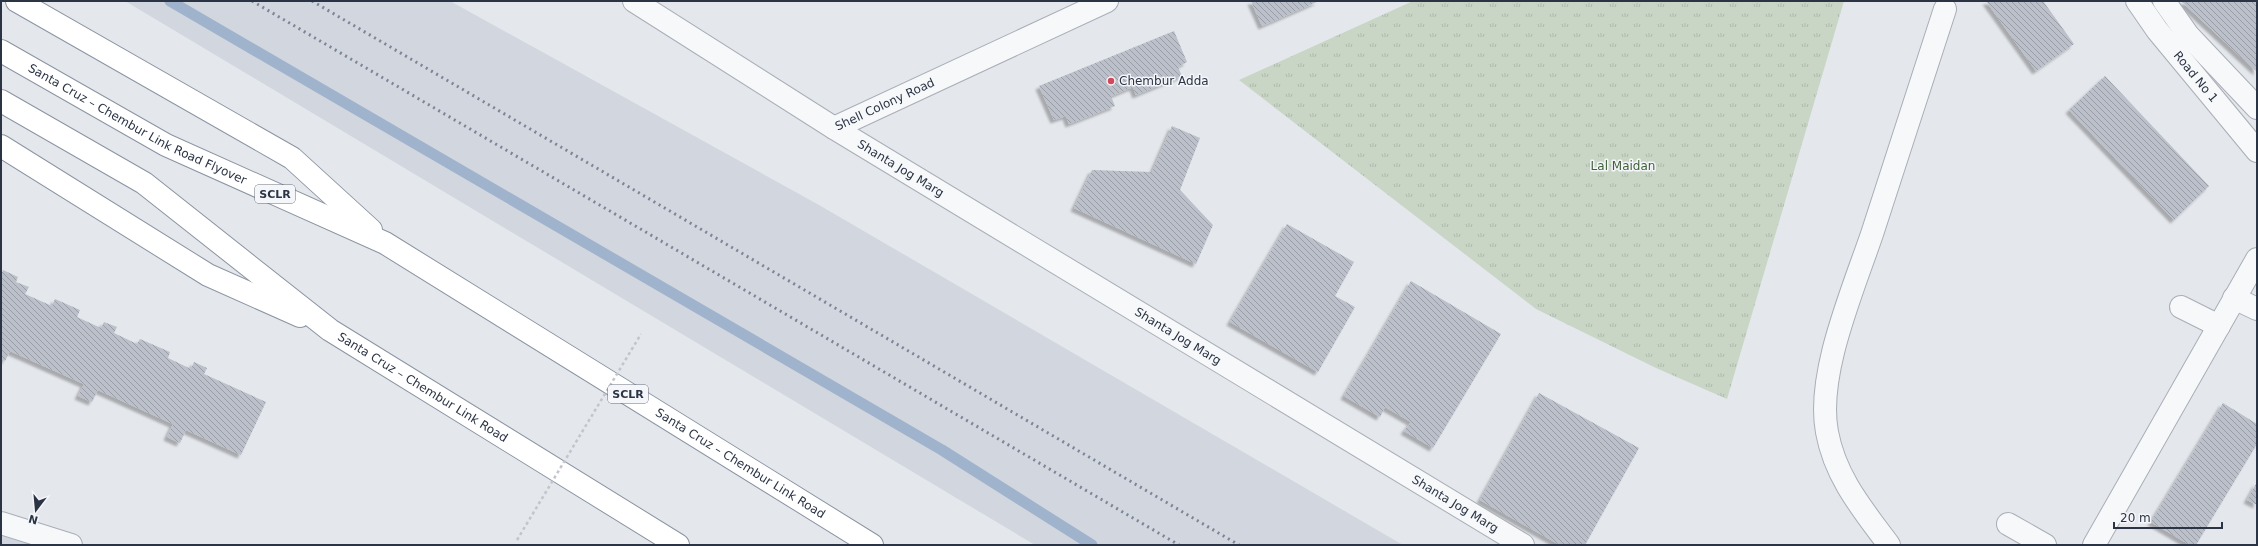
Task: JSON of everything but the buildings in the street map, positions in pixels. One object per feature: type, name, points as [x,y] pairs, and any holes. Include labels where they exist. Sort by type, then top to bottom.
[{"type":"highway","points":[[17,1],[292,158],[385,244]]},
{"type":"highway","name":"Santa Cruz – Chembur Link Road Flyover","points":[[1,51],[166,145],[385,244]]},
{"type":"highway","points":[[1,100],[144,183],[330,330]]},
{"type":"highway","points":[[1,146],[208,275],[330,330]]},
{"type":"highway","name":"Santa Cruz – Chembur Link Road","points":[[385,244],[872,545]]},
{"type":"highway","name":"Santa Cruz – Chembur Link Road","points":[[330,330],[678,545]]},
{"type":"street","name":"Shell Colony Road","points":[[646,4],[834,128],[1107,1]]},
{"type":"street","name":"Road No 1","points":[[2137,1],[2157,30],[2257,151]]},
{"type":"street","points":[[2164,1],[2188,35],[2257,108]]},
{"type":"street","points":[[1889,545],[1847,488],[1838,468],[1827,433],[1824,404],[1835,345],[1945,10]]},
{"type":"street","name":"Shanta Jog Marg","points":[[834,128],[1522,545]]},
{"type":"street","points":[[2094,545],[2257,259]]},
{"type":"street","points":[[2234,298],[2257,309]]},
{"type":"street","points":[[2181,307],[2219,326]]},
{"type":"street","points":[[1,523],[71,545]]},
{"type":"street","points":[[2008,524],[2045,545]]},
{"type":"path","points":[[516,540],[642,334]]},
{"type":"shaded area","points":[[125,1],[450,1],[819,205],[1403,545],[1035,545]]},
{"type":"shaded area","points":[[1,535],[32,545],[1,545]]},
{"type":"green space","name":"Lal Maidan","points":[[1413,1],[1844,1],[1727,399],[1656,368],[1536,309],[1239,80]]},
{"type":"waterway","points":[[170,1],[942,450],[1092,545]]},
{"type":"railway","points":[[252,1],[1179,545]]},
{"type":"railway","points":[[312,1],[1239,545]]},
{"type":"place","name":"Chembur Adda","points":[[1111,81]]}]
